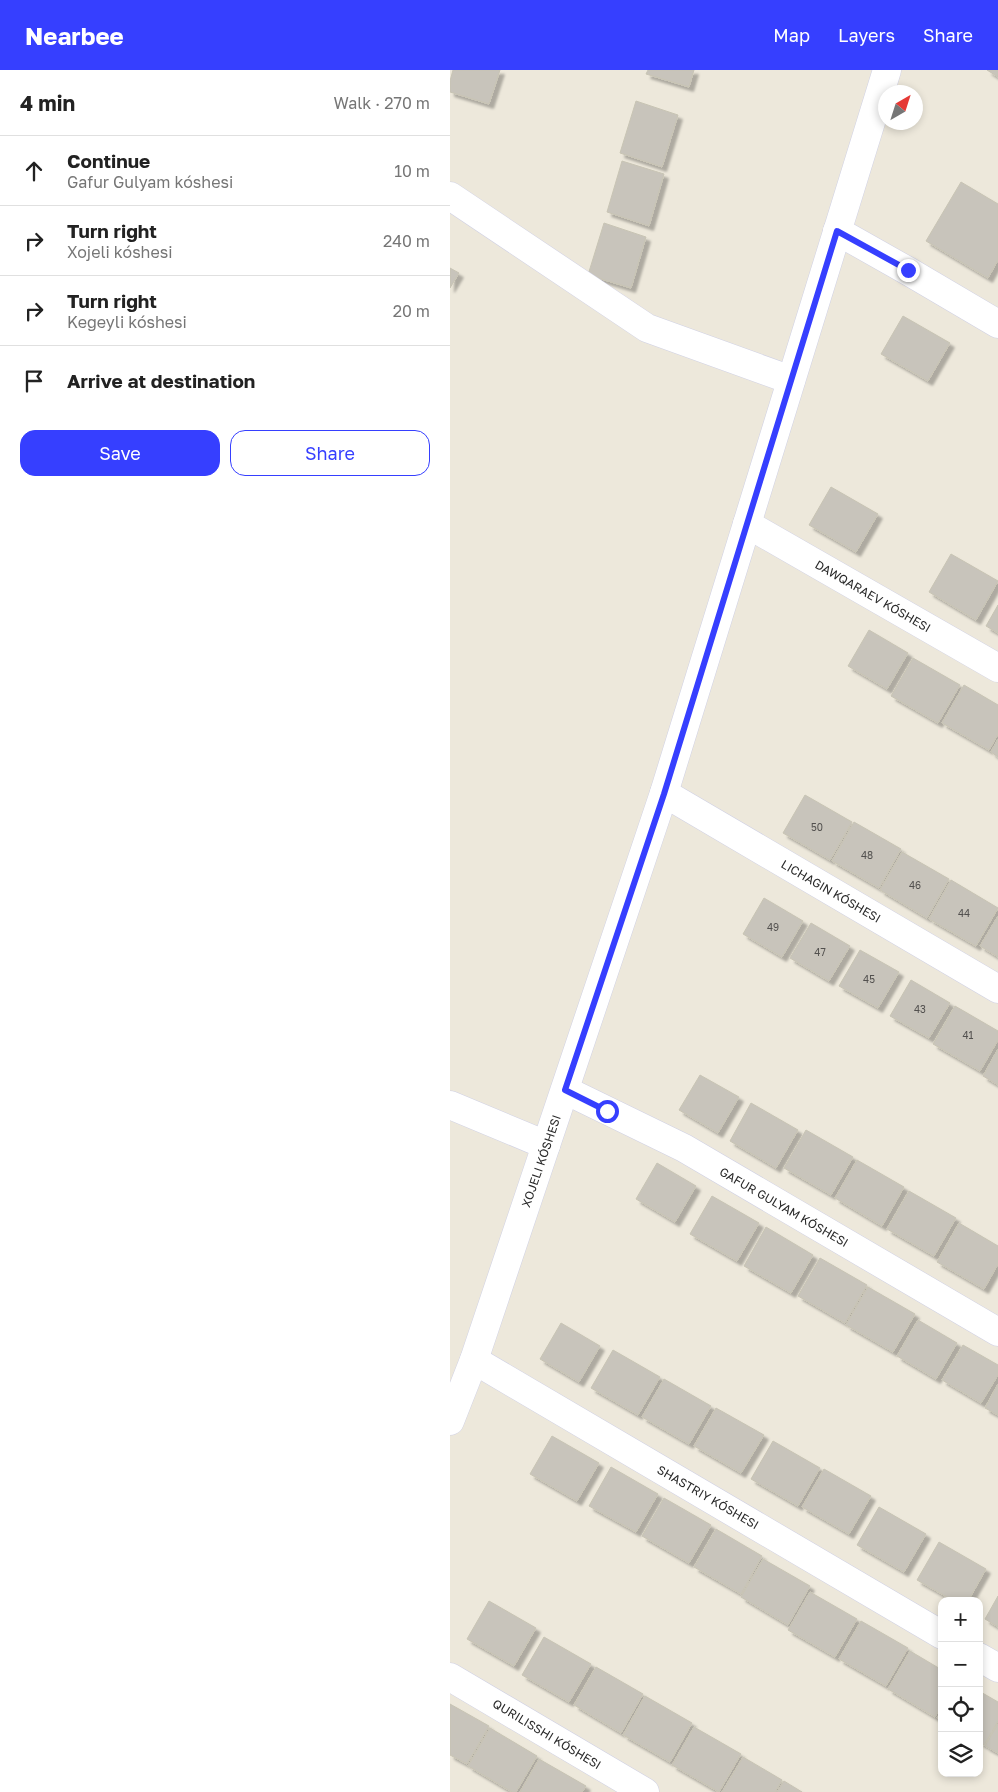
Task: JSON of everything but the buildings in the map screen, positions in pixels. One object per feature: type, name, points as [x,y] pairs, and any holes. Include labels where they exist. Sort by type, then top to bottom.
[{"type":"street","name":"XOJELI KÓSHESI","points":[[450,1421],[474,1360],[664,794],[887,70]]},
{"type":"street","points":[[450,196],[647,328],[792,380]]},
{"type":"street","points":[[837,231],[908,270],[998,324]]},
{"type":"street","name":"DAWQARAEV KÓSHESI","points":[[747,524],[998,668]]},
{"type":"street","name":"LICHAGIN KÓSHESI","points":[[664,794],[998,989]]},
{"type":"street","name":"GAFUR GULYAM KÓSHESI","points":[[565,1090],[684,1148],[998,1332]]},
{"type":"street","points":[[450,1105],[546,1145]]},
{"type":"street","name":"SHASTRIY KÓSHESI","points":[[474,1360],[938,1633]]},
{"type":"street","points":[[983,1659],[998,1668]]},
{"type":"street","points":[[450,1677],[645,1792]]},
{"type":"route","points":[[607,1111],[565,1090],[664,794],[837,231],[908,270]]}]
